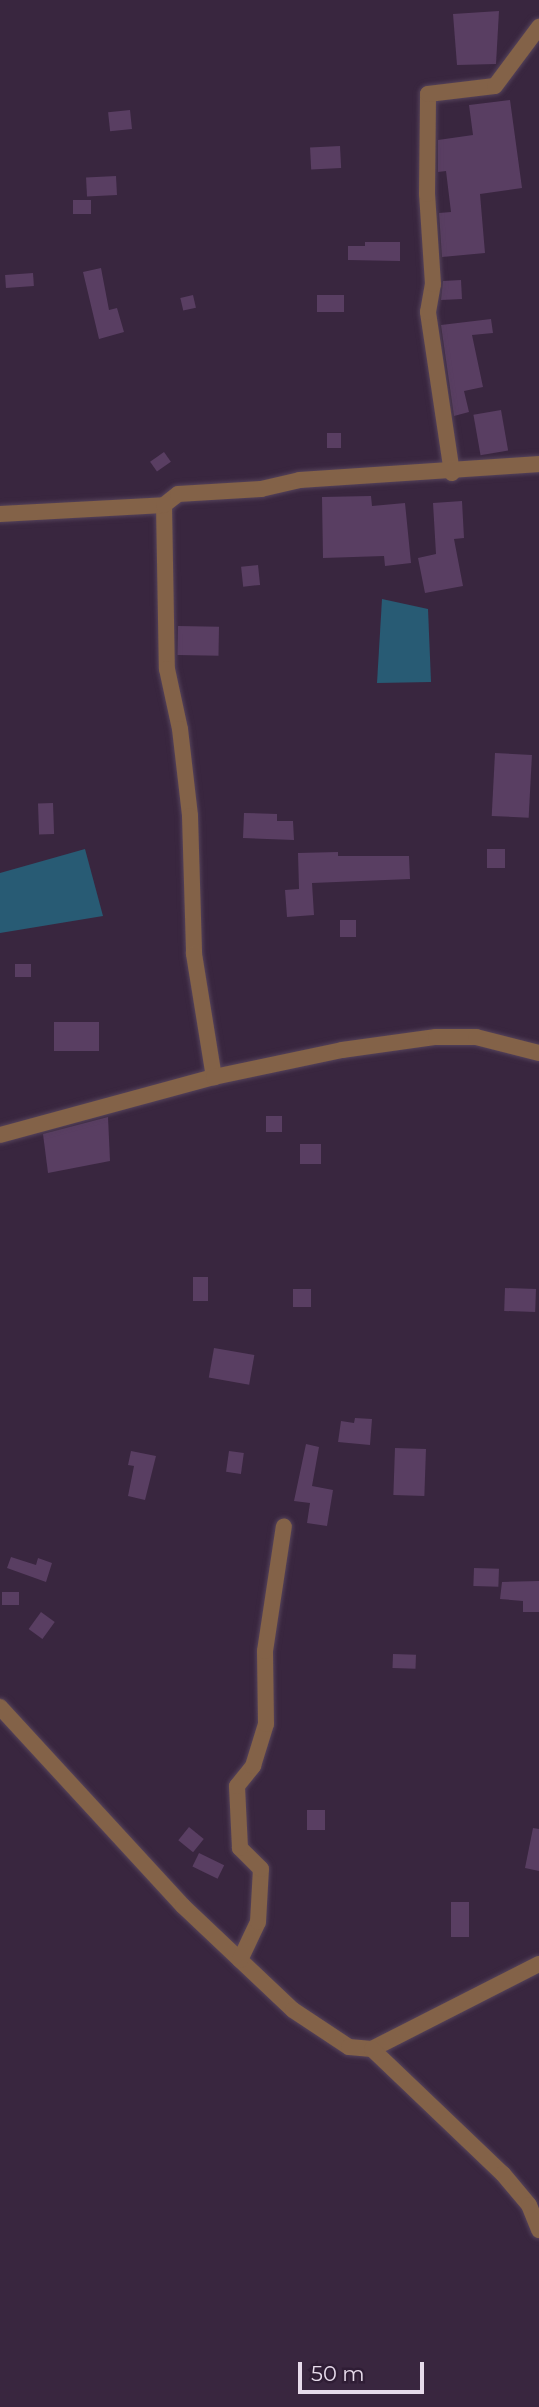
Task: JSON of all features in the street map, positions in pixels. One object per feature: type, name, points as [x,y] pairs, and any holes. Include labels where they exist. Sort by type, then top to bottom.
[{"type":"street","points":[[452,473],[428,312],[433,284],[426,194],[428,94],[495,86],[539,27]]},
{"type":"street","points":[[0,514],[38,509],[164,505],[178,494],[261,489],[300,480],[452,473],[539,464]]},
{"type":"street","points":[[164,505],[167,669],[180,729],[190,816],[194,954],[214,1077]]},
{"type":"street","points":[[0,1135],[214,1077],[342,1050],[436,1037],[500,1039],[539,1053]]},
{"type":"street","points":[[240,1960],[258,1922],[261,1869],[240,1848],[237,1786],[253,1766],[266,1724],[265,1651],[284,1526]]},
{"type":"street","points":[[0,1707],[183,1906],[293,2010],[349,2047],[372,2049],[539,1964]]},
{"type":"street","points":[[372,2049],[503,2174],[528,2205],[539,2230]]},
{"type":"water","points":[[382,599],[428,609],[431,682],[377,683]]},
{"type":"water","points":[[85,849],[103,916],[0,933],[0,873]]},
{"type":"building","points":[[499,11],[496,64],[457,65],[453,14]]},
{"type":"building","points":[[510,100],[522,188],[480,194],[485,253],[442,257],[439,213],[451,212],[446,171],[438,172],[438,140],[473,135],[469,105]]},
{"type":"building","points":[[130,110],[132,129],[110,131],[108,112]]},
{"type":"building","points":[[340,146],[341,168],[311,170],[310,148]]},
{"type":"building","points":[[116,176],[117,195],[87,197],[86,178]]},
{"type":"building","points":[[73,200],[91,200],[91,214],[73,214]]},
{"type":"building","points":[[365,242],[400,242],[400,261],[348,260],[348,246],[365,246]]},
{"type":"building","points":[[101,268],[109,310],[117,308],[124,332],[99,339],[83,272]]},
{"type":"building","points":[[33,273],[34,286],[6,288],[5,275]]},
{"type":"building","points":[[461,280],[462,299],[441,300],[443,281]]},
{"type":"building","points":[[193,295],[196,308],[183,311],[180,298]]},
{"type":"building","points":[[317,295],[344,295],[344,312],[317,312]]},
{"type":"building","points":[[491,319],[493,333],[472,335],[483,387],[464,391],[469,412],[454,416],[441,325]]},
{"type":"building","points":[[501,410],[508,450],[481,455],[473,415]]},
{"type":"building","points":[[327,433],[341,433],[341,448],[327,448]]},
{"type":"building","points":[[164,452],[171,462],[157,472],[150,462]]},
{"type":"building","points":[[371,496],[372,506],[405,503],[411,563],[385,566],[384,556],[323,558],[322,497]]},
{"type":"building","points":[[462,501],[464,538],[454,539],[463,586],[425,593],[418,558],[436,554],[433,503]]},
{"type":"building","points":[[258,565],[260,585],[243,587],[241,567]]},
{"type":"building","points":[[178,626],[219,627],[218,656],[177,655]]},
{"type":"building","points":[[495,753],[532,755],[529,818],[492,816]]},
{"type":"building","points":[[53,803],[54,834],[39,835],[38,804]]},
{"type":"building","points":[[244,813],[277,814],[277,821],[293,821],[294,840],[243,838]]},
{"type":"building","points":[[487,849],[505,849],[505,868],[487,868]]},
{"type":"building","points":[[338,852],[338,856],[409,856],[410,879],[312,883],[314,915],[287,917],[285,890],[299,889],[298,853]]},
{"type":"building","points":[[340,920],[356,920],[356,937],[340,937]]},
{"type":"building","points":[[15,964],[31,964],[31,977],[15,977]]},
{"type":"building","points":[[54,1022],[99,1022],[99,1051],[54,1051]]},
{"type":"building","points":[[266,1116],[282,1116],[282,1132],[266,1132]]},
{"type":"building","points":[[108,1117],[110,1161],[48,1173],[43,1134]]},
{"type":"building","points":[[300,1144],[321,1144],[321,1164],[300,1164]]},
{"type":"building","points":[[193,1277],[208,1277],[208,1301],[193,1301]]},
{"type":"building","points":[[505,1288],[536,1289],[535,1312],[504,1311]]},
{"type":"building","points":[[293,1289],[311,1289],[311,1307],[293,1307]]},
{"type":"building","points":[[214,1348],[254,1355],[249,1385],[209,1378]]},
{"type":"building","points":[[355,1418],[372,1419],[370,1445],[338,1442],[341,1421],[354,1423]]},
{"type":"building","points":[[306,1444],[319,1447],[312,1486],[333,1490],[327,1526],[307,1523],[310,1503],[294,1501]]},
{"type":"building","points":[[395,1448],[426,1449],[424,1496],[393,1495]]},
{"type":"building","points":[[131,1451],[156,1456],[145,1500],[128,1496],[134,1466],[128,1465]]},
{"type":"building","points":[[229,1451],[244,1453],[241,1474],[226,1472]]},
{"type":"building","points":[[11,1557],[36,1565],[38,1558],[52,1563],[46,1582],[7,1568]]},
{"type":"building","points":[[474,1568],[499,1569],[498,1587],[473,1586]]},
{"type":"building","points":[[539,1581],[539,1612],[523,1612],[523,1601],[500,1599],[502,1582]]},
{"type":"building","points":[[2,1592],[19,1592],[19,1605],[2,1605]]},
{"type":"building","points":[[41,1612],[55,1622],[42,1639],[29,1629]]},
{"type":"building","points":[[393,1654],[416,1655],[415,1669],[393,1668]]},
{"type":"building","points":[[307,1810],[325,1810],[325,1830],[307,1830]]},
{"type":"building","points":[[189,1827],[204,1839],[193,1852],[178,1840]]},
{"type":"building","points":[[533,1828],[539,1829],[539,1871],[525,1868]]},
{"type":"building","points":[[199,1853],[224,1865],[218,1879],[192,1866]]},
{"type":"building","points":[[451,1902],[469,1902],[469,1937],[451,1937]]}]
